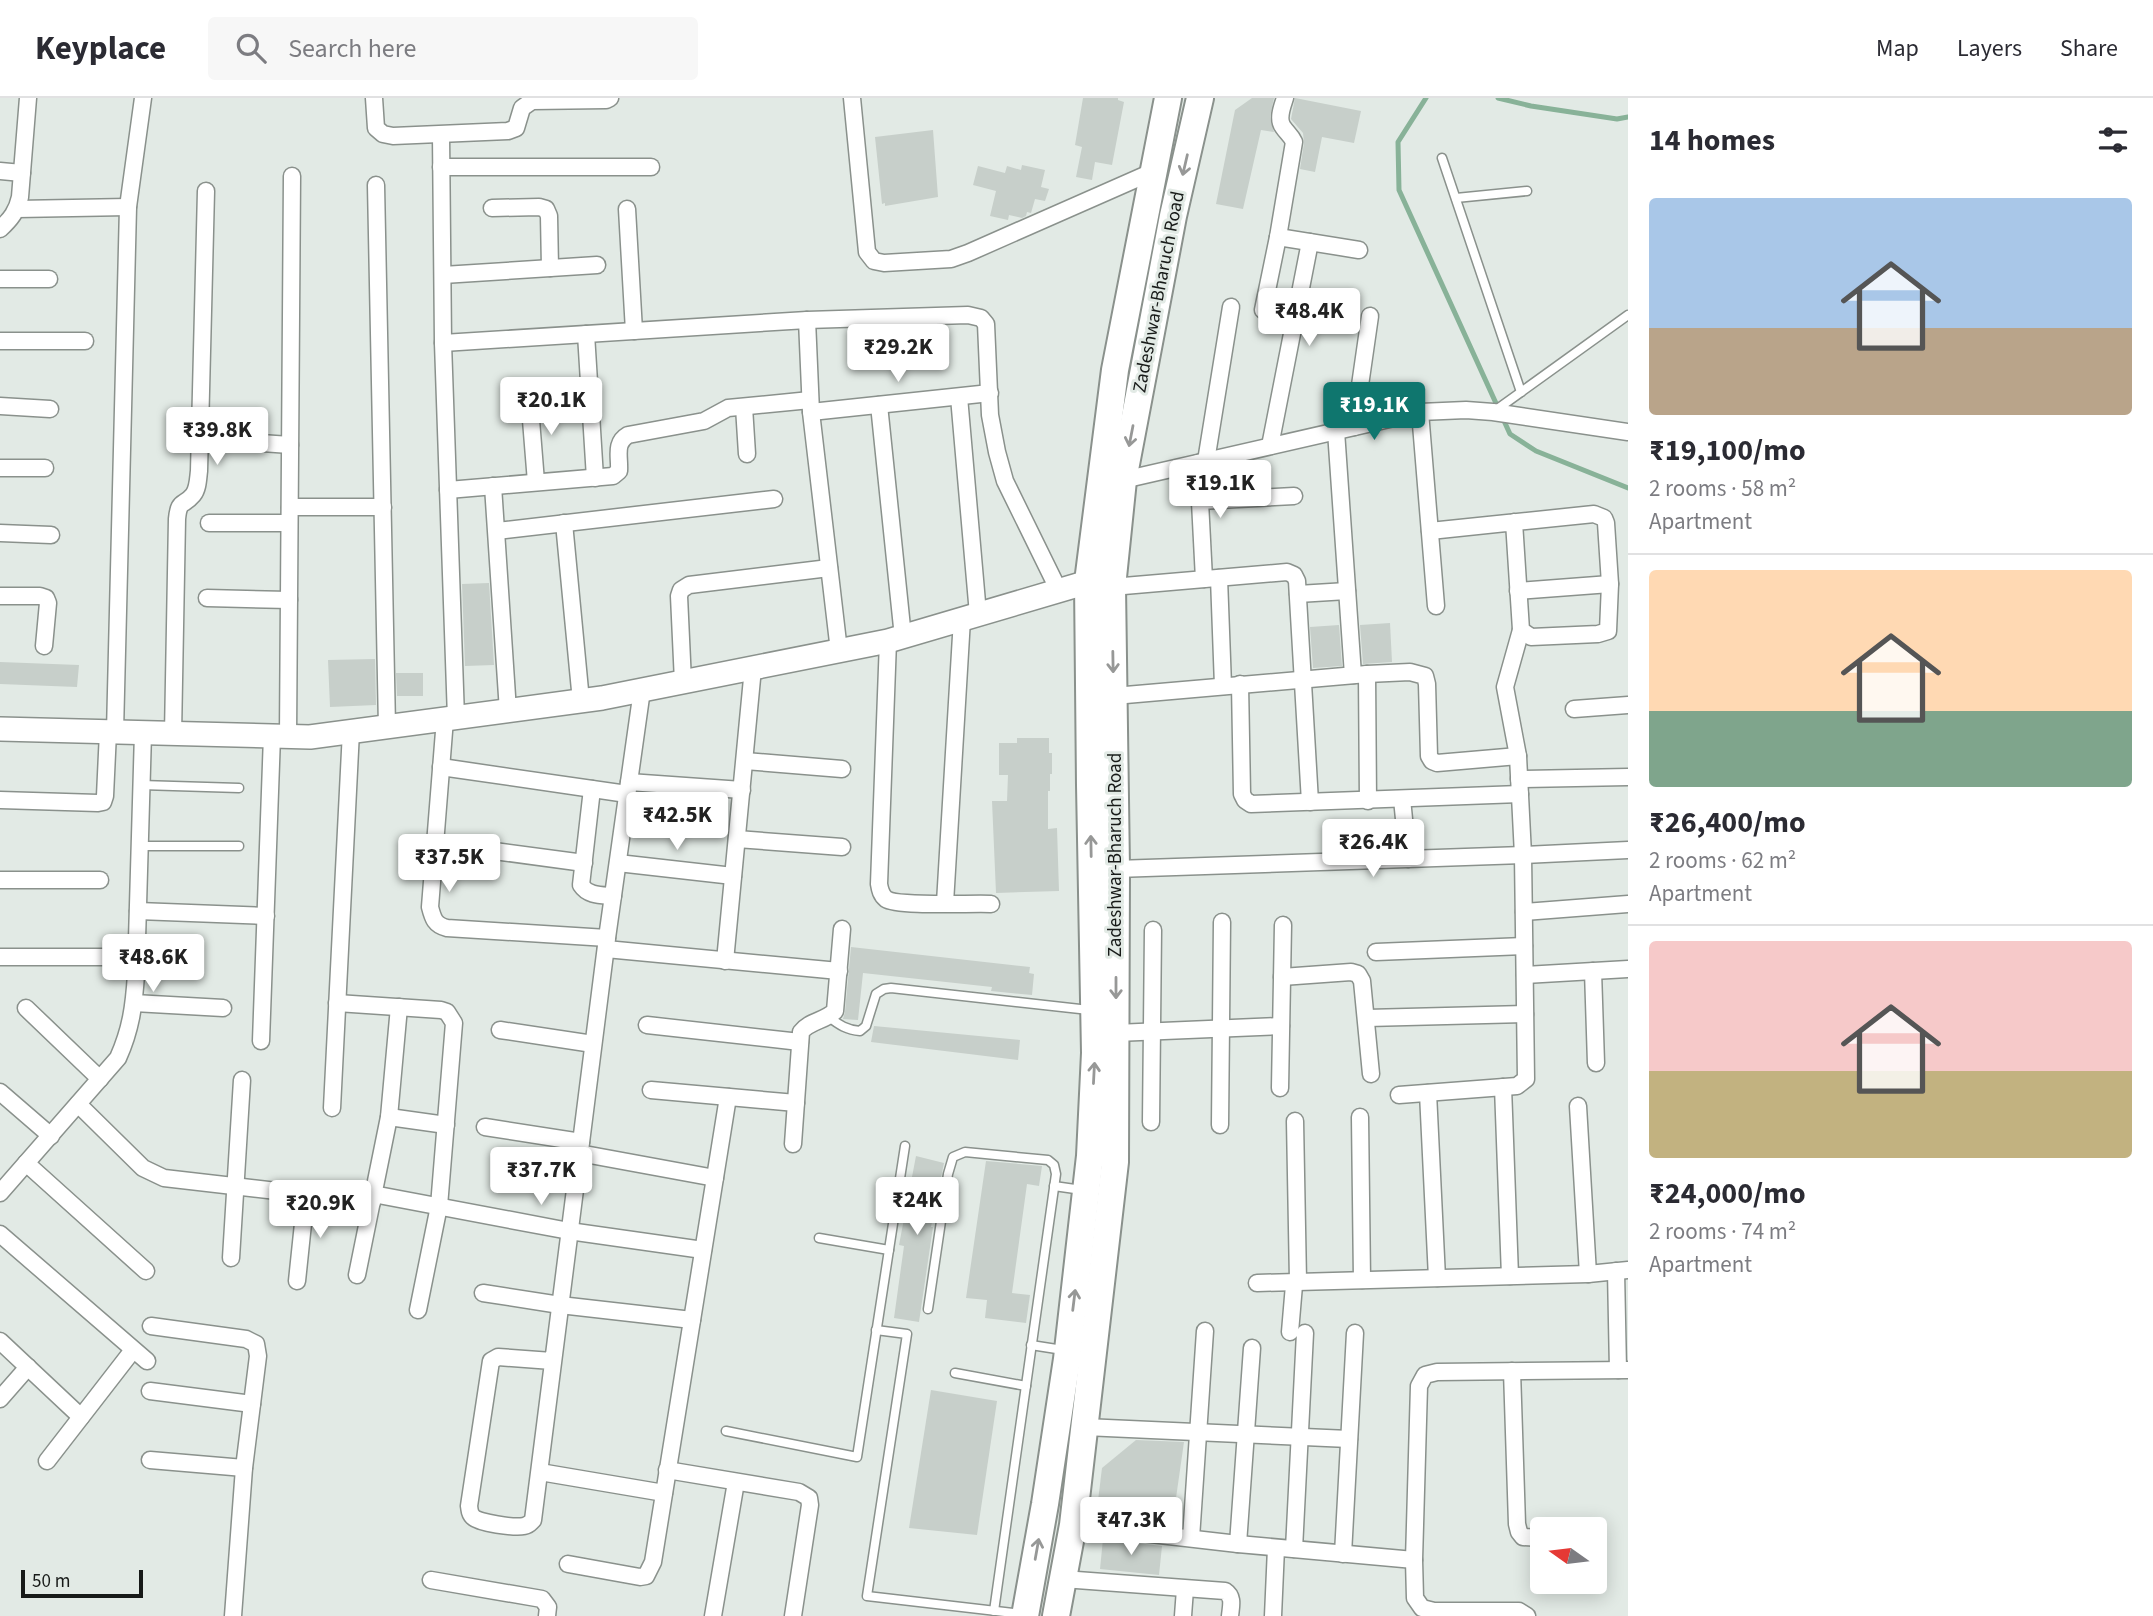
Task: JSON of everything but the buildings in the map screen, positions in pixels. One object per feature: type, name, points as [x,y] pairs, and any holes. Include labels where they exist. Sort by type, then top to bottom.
[{"type":"main road","name":"Zadeshwar-Bharuch Road","points":[[1025,1615],[1068,1350],[1090,1156],[1096,1053],[1090,785],[1105,582],[1115,370],[1168,98]]},
{"type":"main road","name":"Zadeshwar-Bharuch Road","points":[[1056,1616],[1073,1525],[1086,1427],[1115,1162],[1114,696],[1105,582],[1173,216],[1200,98]]},
{"type":"main road","points":[[0,729],[310,737],[351,732],[581,701],[839,651],[895,639],[1059,590],[1105,582]]},
{"type":"street","points":[[0,229],[17,209],[28,98]]},
{"type":"street","points":[[0,800],[98,803],[103,802],[105,796],[111,732],[128,207],[143,98]]},
{"type":"street","points":[[374,98],[376,128],[383,134],[393,136],[509,131],[516,128],[522,108],[526,104],[546,100],[610,98]]},
{"type":"street","points":[[852,98],[867,252],[874,261],[884,264],[951,259],[1152,172]]},
{"type":"street","points":[[1263,310],[1294,142],[1281,124],[1285,98]]},
{"type":"street","points":[[441,135],[451,718],[441,767],[430,907],[433,919],[439,926],[606,943],[725,961],[839,971]]},
{"type":"street","points":[[441,167],[651,167]]},
{"type":"street","points":[[0,171],[22,173]]},
{"type":"street","points":[[261,1041],[266,916],[289,600],[292,176]]},
{"type":"street","points":[[376,185],[387,727]]},
{"type":"street","points":[[173,734],[178,508],[195,492],[199,471],[206,191]]},
{"type":"street","points":[[492,208],[539,206],[546,209],[549,216],[550,268]]},
{"type":"street","points":[[17,209],[128,207]]},
{"type":"street","points":[[627,209],[634,331]]},
{"type":"street","points":[[1278,237],[1359,250]]},
{"type":"street","points":[[1270,446],[1310,242]]},
{"type":"street","points":[[443,275],[597,265]]},
{"type":"street","points":[[0,279],[49,279]]},
{"type":"street","points":[[1223,686],[1212,579],[1200,501],[1202,462],[1231,307]]},
{"type":"street","points":[[443,343],[807,320],[968,315],[981,318],[986,324],[992,428],[1004,481],[1059,590]]},
{"type":"street","points":[[1354,427],[1370,316]]},
{"type":"street","points":[[807,320],[811,406],[839,651]]},
{"type":"street","points":[[586,334],[595,478]]},
{"type":"street","points":[[0,341],[85,341]]},
{"type":"street","points":[[449,490],[613,476],[619,471],[618,446],[621,439],[628,435],[704,421],[728,408],[879,405],[990,393]]},
{"type":"street","points":[[529,395],[537,482]]},
{"type":"street","points":[[945,903],[970,617],[959,397]]},
{"type":"street","points":[[0,405],[50,409]]},
{"type":"street","points":[[879,405],[895,639],[878,884],[883,897],[889,901],[991,904]]},
{"type":"street","points":[[744,407],[747,454]]},
{"type":"street","points":[[1123,480],[1420,412],[1493,412],[1628,432]]},
{"type":"street","points":[[1420,412],[1436,606]]},
{"type":"street","points":[[1336,431],[1347,591],[1360,675],[1368,801]]},
{"type":"street","points":[[200,439],[290,445]]},
{"type":"street","points":[[0,468],[45,468]]},
{"type":"street","points":[[493,486],[508,711]]},
{"type":"street","points":[[1200,501],[1294,496]]},
{"type":"street","points":[[497,531],[775,499]]},
{"type":"street","points":[[209,523],[383,507]]},
{"type":"street","points":[[1430,531],[1594,514],[1604,518],[1610,584],[1608,631],[1603,634],[1531,637],[1521,630]]},
{"type":"street","points":[[1399,1095],[1517,1086],[1526,1080],[1520,787],[1518,756],[1505,687],[1521,630],[1514,522]]},
{"type":"street","points":[[564,523],[581,701]]},
{"type":"street","points":[[0,533],[51,535]]},
{"type":"street","points":[[683,682],[679,596],[681,590],[689,585],[829,568]]},
{"type":"street","points":[[1105,582],[1212,579],[1287,572],[1294,575],[1298,594],[1310,802]]},
{"type":"street","points":[[1518,591],[1610,584]]},
{"type":"street","points":[[1298,594],[1347,591]]},
{"type":"street","points":[[0,596],[46,598],[48,603],[44,646]]},
{"type":"street","points":[[207,598],[289,600]]},
{"type":"street","points":[[725,961],[753,668]]},
{"type":"street","points":[[1114,696],[1410,672],[1425,676],[1429,756],[1432,761],[1437,763],[1518,756]]},
{"type":"street","points":[[1240,684],[1242,794],[1251,804],[1402,799],[1628,777]]},
{"type":"street","points":[[552,1362],[498,1357],[491,1361],[469,1506],[474,1519],[521,1527],[533,1520],[606,943],[642,690]]},
{"type":"street","points":[[1574,709],[1628,705]]},
{"type":"street","points":[[332,1108],[351,732]]},
{"type":"street","points":[[0,1193],[118,1058],[128,1036],[134,1003],[143,733]]},
{"type":"street","points":[[745,761],[842,769]]},
{"type":"street","points":[[441,767],[592,789],[742,790]]},
{"type":"street","points":[[592,789],[581,884],[584,890],[591,894],[613,896]]},
{"type":"street","points":[[1402,799],[1408,859]]},
{"type":"street","points":[[737,839],[842,847]]},
{"type":"street","points":[[435,843],[584,863]]},
{"type":"street","points":[[1116,869],[1628,850]]},
{"type":"street","points":[[618,863],[733,876]]},
{"type":"street","points":[[0,880],[100,880]]},
{"type":"street","points":[[1524,912],[1628,904]]},
{"type":"street","points":[[138,911],[266,916]]},
{"type":"street","points":[[1220,1125],[1222,922]]},
{"type":"street","points":[[1280,1088],[1283,925]]},
{"type":"street","points":[[793,1144],[801,1032],[835,1011],[842,929]]},
{"type":"street","points":[[1151,1122],[1153,930]]},
{"type":"street","points":[[1376,952],[1524,946]]},
{"type":"street","points":[[0,957],[136,957]]},
{"type":"street","points":[[1525,975],[1628,969]]},
{"type":"street","points":[[1593,971],[1596,1063]]},
{"type":"street","points":[[1282,977],[1351,972],[1358,974],[1362,981],[1367,1018],[1371,1074]]},
{"type":"street","points":[[134,1003],[223,1008]]},
{"type":"street","points":[[337,1003],[440,1010],[447,1012],[454,1023],[439,1206],[418,1310]]},
{"type":"street","points":[[357,1275],[390,1117],[399,1007]]},
{"type":"street","points":[[26,1008],[100,1079]]},
{"type":"street","points":[[1367,1018],[1525,1014]]},
{"type":"street","points":[[647,1025],[800,1042]]},
{"type":"street","points":[[1116,1033],[1281,1026]]},
{"type":"street","points":[[500,1030],[593,1044]]},
{"type":"street","points":[[231,1258],[242,1080]]},
{"type":"street","points":[[1503,1087],[1510,1276]]},
{"type":"street","points":[[651,1090],[796,1103]]},
{"type":"street","points":[[0,1092],[51,1136]]},
{"type":"street","points":[[1428,1093],[1437,1278]]},
{"type":"street","points":[[568,1564],[640,1577],[646,1576],[653,1562],[728,1097]]},
{"type":"street","points":[[78,1104],[143,1168],[164,1178],[306,1195],[372,1198],[439,1206],[569,1231],[703,1250]]},
{"type":"street","points":[[1578,1106],[1588,1273]]},
{"type":"street","points":[[390,1117],[446,1125]]},
{"type":"street","points":[[1360,1117],[1362,1280]]},
{"type":"street","points":[[1294,1549],[1300,1437],[1298,1332],[1294,1285],[1298,1282],[1295,1121]]},
{"type":"street","points":[[485,1127],[715,1178]]},
{"type":"street","points":[[26,1163],[146,1271]]},
{"type":"street","points":[[297,1281],[306,1195]]},
{"type":"street","points":[[0,1234],[147,1361]]},
{"type":"street","points":[[1257,1283],[1622,1270],[1623,1370],[1437,1372],[1425,1375],[1419,1386],[1413,1560],[1415,1598],[1423,1608],[1452,1614],[1519,1611],[1527,1616]]},
{"type":"street","points":[[483,1293],[691,1320]]},
{"type":"street","points":[[151,1326],[246,1339],[256,1344],[258,1356],[244,1468],[233,1616]]},
{"type":"street","points":[[1191,1538],[1205,1331]]},
{"type":"street","points":[[1343,1554],[1355,1333]]},
{"type":"street","points":[[0,1340],[81,1417]]},
{"type":"street","points":[[1238,1544],[1252,1348]]},
{"type":"street","points":[[47,1461],[133,1350]]},
{"type":"street","points":[[0,1399],[28,1367]]},
{"type":"street","points":[[1512,1371],[1517,1524],[1523,1537],[1530,1537]]},
{"type":"street","points":[[150,1391],[252,1404]]},
{"type":"street","points":[[1086,1427],[1349,1439]]},
{"type":"street","points":[[150,1460],[244,1468]]},
{"type":"street","points":[[667,1469],[799,1492],[809,1498],[793,1616]]},
{"type":"street","points":[[540,1472],[663,1493]]},
{"type":"street","points":[[713,1616],[736,1482]]},
{"type":"street","points":[[1073,1525],[1413,1560]]},
{"type":"street","points":[[1273,1616],[1276,1548]]},
{"type":"street","points":[[1063,1579],[1225,1591],[1231,1600],[1230,1616]]},
{"type":"street","points":[[431,1580],[542,1599],[548,1607],[547,1616]]},
{"type":"street","points":[[1183,1616],[1185,1588]]},
{"type":"lane","points":[[1442,158],[1521,392]]},
{"type":"lane","points":[[1456,198],[1527,191]]},
{"type":"lane","points":[[1493,412],[1628,315]]},
{"type":"lane","points":[[141,785],[239,788]]},
{"type":"lane","points":[[139,846],[239,846]]},
{"type":"lane","points":[[829,1017],[841,1026],[860,1031],[866,1026],[876,994],[891,988],[1094,1011]]},
{"type":"lane","points":[[726,1431],[857,1457],[905,1146]]},
{"type":"lane","points":[[928,1309],[948,1174],[953,1157],[965,1152],[1048,1160],[1054,1165],[1056,1174],[994,1611]]},
{"type":"lane","points":[[1054,1186],[1087,1190]]},
{"type":"lane","points":[[819,1238],[888,1250]]},
{"type":"lane","points":[[876,1330],[907,1334],[867,1596],[1025,1615]]},
{"type":"lane","points":[[1031,1346],[1068,1350]]},
{"type":"lane","points":[[956,1373],[1026,1386]]},
{"type":"waterway","points":[[1426,98],[1398,142],[1399,190],[1510,434],[1536,451],[1628,488]]},
{"type":"waterway","points":[[1498,98],[1531,106],[1617,119],[1628,117]]}]
